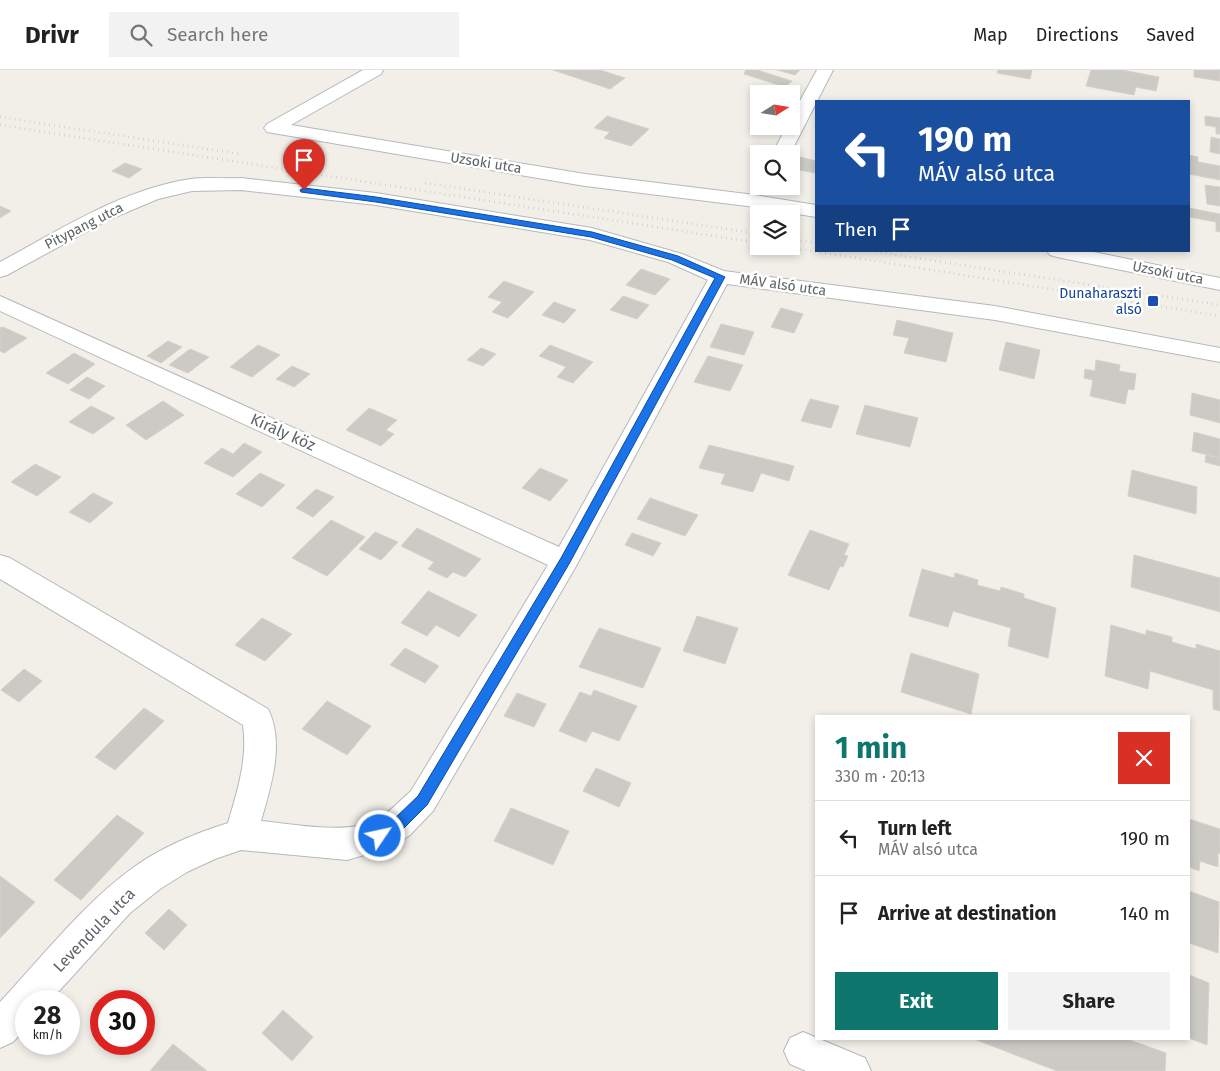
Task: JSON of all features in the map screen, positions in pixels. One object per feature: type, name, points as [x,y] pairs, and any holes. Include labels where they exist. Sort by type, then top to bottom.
[{"type":"street","name":"Uzsoki utca","points":[[375,70],[273,128],[585,180],[750,193]]},
{"type":"street","points":[[785,145],[825,70]]},
{"type":"street","name":"MÁV alsó utca","points":[[172,189],[192,185],[241,184],[376,199],[592,234],[675,258],[720,277],[995,313],[1220,355]]},
{"type":"street","name":"Pitypang utca","points":[[0,271],[106,214],[136,200],[172,189]]},
{"type":"street","name":"Uzsoki utca","points":[[762,195],[815,211]]},
{"type":"street","name":"Uzsoki utca","points":[[1062,252],[1220,284]]},
{"type":"street","name":"Levendula utca","points":[[0,1029],[118,901],[148,877],[175,861],[208,845],[241,835],[347,844],[380,836],[398,824],[422,800],[565,561],[720,277]]},
{"type":"street","name":"Király köz","points":[[0,303],[565,561]]},
{"type":"street","points":[[0,566],[257,718],[260,732],[260,754],[254,789],[241,835]]},
{"type":"street","points":[[803,1051],[852,1071]]},
{"type":"building","points":[[553,70],[600,70],[625,78],[610,89]]},
{"type":"building","points":[[746,70],[757,70],[792,81],[787,85],[779,85],[744,74]]},
{"type":"building","points":[[777,70],[800,70],[795,75]]},
{"type":"building","points":[[998,70],[1032,70],[1030,79],[997,73]]},
{"type":"building","points":[[1091,70],[1122,70],[1159,77],[1156,91],[1136,87],[1134,95],[1086,86]]},
{"type":"building","points":[[1194,70],[1220,70],[1220,81],[1194,77]]},
{"type":"building","points":[[607,116],[649,129],[631,146],[604,138],[610,132],[594,128]]},
{"type":"building","points":[[1205,116],[1220,118],[1220,134],[1216,134],[1216,127],[1205,125]]},
{"type":"building","points":[[1211,137],[1220,139],[1220,154],[1210,152]]},
{"type":"building","points":[[1190,155],[1198,157],[1198,162],[1220,166],[1220,180],[1190,174]]},
{"type":"building","points":[[800,157],[815,161],[815,173],[800,170]]},
{"type":"building","points":[[125,163],[142,169],[129,178],[112,171]]},
{"type":"building","points":[[1205,185],[1220,187],[1220,206],[1207,204]]},
{"type":"building","points":[[0,206],[11,211],[0,218]]},
{"type":"building","points":[[1190,208],[1220,214],[1220,232],[1216,231],[1216,222],[1190,217]]},
{"type":"building","points":[[641,269],[670,279],[655,295],[626,285]]},
{"type":"building","points":[[504,281],[534,292],[508,318],[492,312],[502,302],[488,297]]},
{"type":"building","points":[[623,296],[649,305],[637,319],[610,310]]},
{"type":"building","points":[[554,302],[576,310],[564,323],[542,315]]},
{"type":"building","points":[[781,308],[803,314],[794,333],[771,327]]},
{"type":"building","points":[[897,320],[953,333],[946,362],[904,353],[909,338],[893,335]]},
{"type":"building","points":[[721,324],[754,332],[744,355],[710,347]]},
{"type":"building","points":[[3,327],[27,338],[4,353],[0,351],[0,328]]},
{"type":"building","points":[[168,341],[182,347],[161,363],[147,356]]},
{"type":"building","points":[[1006,342],[1040,350],[1034,379],[999,370]]},
{"type":"building","points":[[258,345],[280,355],[252,377],[230,367]]},
{"type":"building","points":[[550,345],[593,362],[573,383],[557,377],[566,367],[539,356]]},
{"type":"building","points":[[481,348],[496,354],[483,366],[467,360]]},
{"type":"building","points":[[190,349],[209,357],[188,373],[169,365]]},
{"type":"building","points":[[74,353],[95,364],[68,384],[46,373]]},
{"type":"building","points":[[708,356],[743,365],[730,391],[694,382]]},
{"type":"building","points":[[1096,360],[1120,365],[1119,371],[1136,374],[1134,390],[1128,389],[1125,404],[1090,396],[1093,380],[1084,378],[1085,369],[1095,371]]},
{"type":"building","points":[[292,366],[310,374],[294,387],[276,379]]},
{"type":"building","points":[[87,377],[105,386],[89,399],[70,390]]},
{"type":"building","points":[[1192,393],[1220,400],[1220,423],[1190,415]]},
{"type":"building","points":[[810,399],[839,406],[831,428],[801,421]]},
{"type":"building","points":[[163,401],[184,415],[146,440],[126,425]]},
{"type":"building","points":[[865,405],[918,418],[910,447],[856,434]]},
{"type":"building","points":[[91,406],[115,418],[93,434],[69,422]]},
{"type":"building","points":[[369,408],[397,420],[386,430],[394,434],[381,446],[346,430]]},
{"type":"building","points":[[1194,432],[1220,439],[1220,458],[1192,451]]},
{"type":"building","points":[[244,443],[262,452],[233,477],[204,463],[222,448],[233,454]]},
{"type":"building","points":[[709,445],[794,466],[789,481],[761,473],[753,492],[721,484],[725,474],[699,468]]},
{"type":"building","points":[[1206,455],[1220,458],[1220,466],[1205,462]]},
{"type":"building","points":[[35,464],[61,477],[37,496],[11,482]]},
{"type":"building","points":[[540,468],[568,480],[550,501],[522,488]]},
{"type":"building","points":[[1132,470],[1197,487],[1196,514],[1128,496]]},
{"type":"building","points":[[260,473],[285,485],[262,507],[236,494]]},
{"type":"building","points":[[316,489],[334,497],[313,517],[296,508]]},
{"type":"building","points":[[93,493],[113,503],[90,523],[69,512]]},
{"type":"building","points":[[650,498],[698,515],[685,536],[637,519]]},
{"type":"building","points":[[331,520],[365,537],[327,576],[292,558]]},
{"type":"building","points":[[417,528],[481,559],[465,577],[453,572],[447,578],[428,569],[434,562],[401,546]]},
{"type":"building","points":[[810,530],[849,544],[844,555],[848,556],[843,567],[840,566],[829,590],[788,575]]},
{"type":"building","points":[[375,532],[398,542],[381,560],[359,549]]},
{"type":"building","points":[[632,533],[661,543],[653,556],[625,545]]},
{"type":"building","points":[[1134,555],[1220,578],[1220,612],[1131,587]]},
{"type":"building","points":[[922,569],[954,578],[955,573],[978,580],[977,585],[1000,591],[1001,587],[1024,594],[1024,598],[1056,608],[1048,658],[1008,646],[1011,628],[953,611],[948,627],[909,616]]},
{"type":"building","points":[[428,591],[477,615],[459,637],[436,625],[427,636],[401,623]]},
{"type":"building","points":[[697,616],[738,628],[725,664],[683,651]]},
{"type":"building","points":[[262,618],[292,634],[265,661],[235,645]]},
{"type":"building","points":[[1111,625],[1146,635],[1146,630],[1172,637],[1172,642],[1196,649],[1196,644],[1220,651],[1220,711],[1213,709],[1213,690],[1150,671],[1148,689],[1105,676]]},
{"type":"building","points":[[599,628],[661,648],[643,688],[579,667]]},
{"type":"building","points":[[405,648],[439,666],[425,683],[390,665]]},
{"type":"building","points":[[911,653],[979,674],[971,714],[901,692]]},
{"type":"building","points":[[24,669],[42,681],[19,702],[1,690]]},
{"type":"building","points":[[594,690],[637,706],[619,741],[592,731],[586,742],[559,731],[580,692],[591,696]]},
{"type":"building","points":[[517,693],[546,704],[534,727],[504,716]]},
{"type":"building","points":[[327,701],[371,726],[347,755],[302,729]]},
{"type":"building","points":[[144,708],[164,721],[115,770],[95,757]]},
{"type":"building","points":[[596,768],[631,783],[619,807],[583,791]]},
{"type":"building","points":[[511,808],[569,831],[553,865],[494,841]]},
{"type":"building","points":[[117,815],[144,833],[81,900],[54,880]]},
{"type":"building","points":[[1190,819],[1220,829],[1218,867],[1200,861],[1199,871],[1190,867]]},
{"type":"building","points":[[0,876],[35,902],[0,938]]},
{"type":"building","points":[[1190,891],[1219,902],[1218,953],[1190,943]]},
{"type":"building","points":[[169,909],[187,925],[164,950],[145,933]]},
{"type":"building","points":[[1190,975],[1209,983],[1207,1045],[1190,1038]]},
{"type":"building","points":[[283,1010],[313,1037],[292,1061],[262,1033]]},
{"type":"building","points":[[977,1040],[1130,1040],[1166,1053],[1165,1071],[1057,1071]]},
{"type":"building","points":[[173,1044],[207,1071],[150,1071]]},
{"type":"railway","points":[[0,117],[240,154]]},
{"type":"railway","points":[[0,125],[750,242]]},
{"type":"railway","points":[[425,183],[750,233]]},
{"type":"railway","points":[[800,240],[815,243]]},
{"type":"railway","points":[[800,249],[815,251]]},
{"type":"railway","points":[[819,252],[1220,316]]},
{"type":"railway","points":[[877,252],[1220,305]]},
{"type":"place","name":"Dunaharaszti alsó","points":[[1153,301]]},
{"type":"route","points":[[304,190],[376,199],[592,234],[675,258],[720,277],[565,561],[422,800],[398,824],[380,836]]}]
